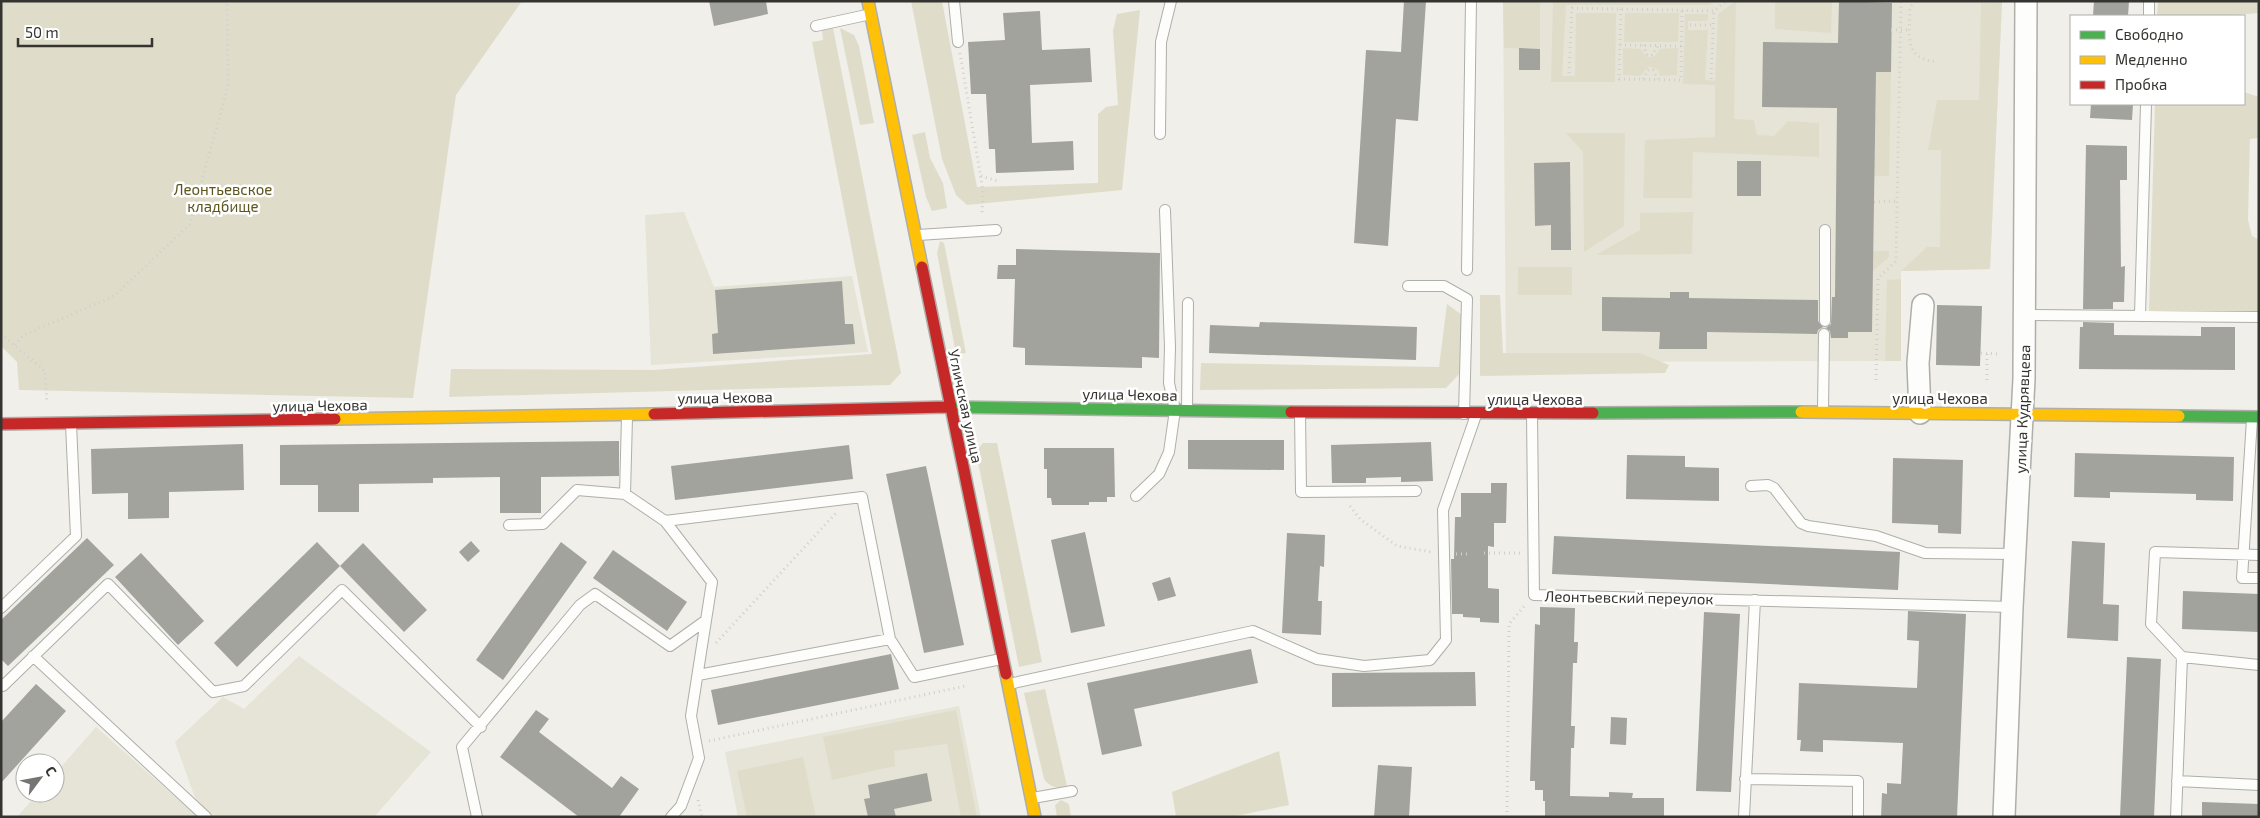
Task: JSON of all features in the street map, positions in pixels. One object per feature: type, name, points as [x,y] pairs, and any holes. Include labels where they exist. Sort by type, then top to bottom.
[{"type":"street","name":"Угличская улица","points":[[868,1],[1035,817]]},
{"type":"street","name":"улица Кудрявцева","points":[[2004,817],[2022,414],[2026,1]]},
{"type":"street","points":[[1920,413],[1918,363],[1923,305]]},
{"type":"street","name":"улица Чехова","points":[[1,424],[627,415],[950,407],[1464,414],[1823,412],[2255,417]]},
{"type":"lane","points":[[954,1],[958,42]]},
{"type":"lane","points":[[1160,134],[1161,42],[1171,1]]},
{"type":"lane","points":[[1467,270],[1471,1]]},
{"type":"lane","points":[[2149,1],[2149,15]]},
{"type":"lane","points":[[816,26],[871,14]]},
{"type":"lane","points":[[2140,315],[2146,105]]},
{"type":"lane","points":[[1136,496],[1159,474],[1169,452],[1175,410],[1169,383],[1170,347],[1165,210]]},
{"type":"lane","points":[[915,235],[996,230]]},
{"type":"lane","points":[[1825,230],[1825,321]]},
{"type":"lane","points":[[1408,286],[1444,286],[1467,299],[1464,414]]},
{"type":"lane","points":[[1187,410],[1188,303]]},
{"type":"lane","points":[[2024,315],[2259,317]]},
{"type":"lane","points":[[1823,412],[1824,334]]},
{"type":"lane","points":[[1300,412],[1301,492],[1416,491]]},
{"type":"lane","points":[[1008,684],[1253,631],[1317,658],[1364,666],[1430,660],[1446,640],[1443,510],[1477,414]]},
{"type":"lane","name":"Леонтьевский переулок","points":[[1532,414],[1534,595],[2012,607]]},
{"type":"lane","points":[[625,494],[627,415]]},
{"type":"lane","points":[[2255,417],[2242,578],[2259,578]]},
{"type":"lane","points":[[1,608],[76,536],[70,423]]},
{"type":"lane","points":[[1751,486],[1768,485],[1774,488],[1800,523],[1808,526],[1876,536],[1925,553],[2015,554]]},
{"type":"lane","points":[[509,525],[543,524],[576,490],[625,494],[665,521],[712,582],[691,716],[699,758],[681,806],[671,817]]},
{"type":"lane","points":[[665,521],[862,497],[890,639],[914,677],[1002,659]]},
{"type":"lane","points":[[2259,555],[2155,552],[2151,624],[2182,656],[2259,665]]},
{"type":"lane","points":[[2,686],[108,584],[213,692],[244,686],[342,590],[481,727]]},
{"type":"lane","points":[[477,817],[462,748],[580,606],[595,594],[670,646],[705,621]]},
{"type":"lane","points":[[1744,817],[1755,600]]},
{"type":"lane","points":[[698,675],[890,639]]},
{"type":"lane","points":[[33,656],[206,817]]},
{"type":"lane","points":[[2176,817],[2182,656]]},
{"type":"lane","points":[[1745,779],[1858,781],[1858,817]]},
{"type":"lane","points":[[2177,782],[2259,785]]},
{"type":"lane","points":[[1032,798],[1072,791]]},
{"type":"path","points":[[15,345],[24,335],[114,296],[190,224],[228,86],[227,1]]},
{"type":"path","points":[[1569,73],[1572,8],[1714,11],[1726,1]]},
{"type":"path","points":[[1876,380],[1878,278],[1896,261],[1901,1]]},
{"type":"path","points":[[1915,1],[1910,7],[1910,45],[1916,56],[1938,62]]},
{"type":"path","points":[[1621,9],[1619,79],[1681,80],[1682,10]]},
{"type":"path","points":[[1711,79],[1714,11]]},
{"type":"path","points":[[1690,25],[1713,25]]},
{"type":"path","points":[[1891,30],[1910,30]]},
{"type":"path","points":[[958,42],[981,176],[983,191],[982,213]]},
{"type":"path","points":[[1620,45],[1681,46]]},
{"type":"path","points":[[1643,45],[1647,55],[1652,55],[1658,46]]},
{"type":"path","points":[[1643,79],[1648,70],[1653,70],[1658,79]]},
{"type":"path","points":[[981,176],[998,182]]},
{"type":"path","points":[[1874,202],[1897,201]]},
{"type":"path","points":[[1,334],[45,371],[48,410]]},
{"type":"path","points":[[1980,353],[1999,354]]},
{"type":"path","points":[[1987,354],[1987,380]]},
{"type":"path","points":[[1340,491],[1360,519],[1397,546],[1444,554]]},
{"type":"path","points":[[700,660],[850,498]]},
{"type":"path","points":[[1484,553],[1533,553]]},
{"type":"path","points":[[1507,817],[1509,624],[1534,595]]},
{"type":"path","points":[[696,744],[965,686]]},
{"type":"shaded area","points":[[1503,1],[2002,1],[1990,269],[1901,271],[1901,361],[1506,362]]},
{"type":"shaded area","points":[[684,212],[714,287],[852,276],[868,352],[651,365],[645,215]]},
{"type":"shaded area","points":[[299,656],[431,752],[374,817],[211,817],[198,806],[175,742],[223,697],[244,709]]},
{"type":"shaded area","points":[[959,706],[981,817],[738,817],[725,752]]},
{"type":"shaded area","points":[[96,727],[198,817],[17,817],[29,803],[65,803],[65,763]]},
{"type":"green space","name":"Леонтьевское кладбище","points":[[1,1],[522,1],[456,95],[413,398],[19,390],[17,362],[1,346]]},
{"type":"green space","points":[[911,1],[942,1],[977,187],[1098,183],[1098,114],[1106,107],[1118,105],[1113,31],[1117,14],[1140,10],[1122,190],[967,205],[956,195],[942,159]]},
{"type":"green space","points":[[1503,1],[1540,1],[1540,49],[1504,48]]},
{"type":"green space","points":[[1553,1],[1715,1],[1710,5],[1566,5],[1562,76],[1575,76],[1576,13],[1616,13],[1615,82],[1551,82]]},
{"type":"green space","points":[[1736,1],[1734,119],[1754,120],[1757,135],[1774,136],[1788,121],[1819,123],[1819,157],[1693,152],[1692,198],[1643,198],[1645,140],[1715,137],[1715,85],[1683,84],[1685,14],[1708,14],[1708,21],[1688,21],[1688,30],[1708,30],[1705,80],[1715,81],[1718,14]]},
{"type":"green space","points":[[1775,1],[1832,1],[1831,33],[1775,29]]},
{"type":"green space","points":[[2158,1],[2259,1],[2259,13],[2234,15],[2157,15]]},
{"type":"green space","points":[[2002,2],[1990,269],[1901,271],[1927,247],[1940,247],[1941,150],[1928,150],[1937,100],[1979,100],[1981,3]]},
{"type":"green space","points":[[1625,13],[1679,13],[1678,42],[1624,42]]},
{"type":"green space","points":[[833,28],[901,373],[890,385],[449,397],[451,369],[653,370],[872,354],[812,42],[823,40],[822,30]]},
{"type":"green space","points":[[840,28],[854,35],[859,46],[874,123],[860,125]]},
{"type":"green space","points":[[1623,48],[1641,49],[1646,57],[1654,57],[1660,49],[1678,48],[1677,75],[1660,76],[1656,69],[1648,67],[1640,76],[1623,75]]},
{"type":"green space","points":[[1876,72],[1891,72],[1889,176],[1874,176]]},
{"type":"green space","points":[[2245,92],[2259,97],[2259,138],[2250,139],[2248,220],[2252,236],[2259,240],[2259,312],[2149,311],[2155,105],[2245,105]]},
{"type":"green space","points":[[925,132],[930,158],[943,183],[947,208],[932,211],[926,197],[912,135]]},
{"type":"green space","points":[[1566,133],[1625,133],[1624,226],[1584,252],[1583,152]]},
{"type":"green space","points":[[1693,212],[1692,254],[1596,255],[1640,230],[1640,213]]},
{"type":"green space","points":[[940,241],[944,243],[966,353],[956,354],[937,253]]},
{"type":"green space","points":[[1873,251],[1889,251],[1889,257],[1873,271]]},
{"type":"green space","points":[[1518,267],[1572,267],[1572,295],[1518,295]]},
{"type":"green space","points":[[1901,279],[1901,361],[1885,361],[1887,280]]},
{"type":"green space","points":[[1480,295],[1500,295],[1503,353],[1640,353],[1669,365],[1665,373],[1480,376]]},
{"type":"green space","points":[[1447,304],[1462,315],[1462,371],[1446,388],[1200,390],[1201,363],[1439,367]]},
{"type":"green space","points":[[983,443],[997,443],[1042,662],[1019,667],[978,462],[978,449]]},
{"type":"green space","points":[[1045,689],[1067,786],[1064,787],[1051,786],[1044,779],[1024,693]]},
{"type":"green space","points":[[956,710],[977,817],[961,817],[947,744],[894,751],[895,766],[832,780],[823,737]]},
{"type":"green space","points":[[1279,751],[1289,805],[1231,817],[1176,817],[1172,792]]},
{"type":"green space","points":[[803,757],[816,817],[747,817],[737,771]]},
{"type":"green space","points":[[1061,800],[1069,804],[1071,817],[1057,817],[1055,805]]},
{"type":"building","points":[[709,1],[766,1],[768,14],[714,26]]},
{"type":"building","points":[[1404,1],[1426,1],[1418,121],[1396,119],[1388,246],[1354,243],[1366,50],[1401,52]]},
{"type":"building","points":[[1839,1],[1892,3],[1891,72],[1876,72],[1872,332],[1848,332],[1848,338],[1831,338],[1830,331],[1826,328],[1831,324],[1832,297],[1835,297],[1837,108],[1762,107],[1763,42],[1838,43]]},
{"type":"building","points":[[2094,1],[2129,1],[2128,15],[2093,15]]},
{"type":"building","points":[[1040,11],[1042,50],[1090,48],[1092,82],[1030,85],[1032,143],[1073,141],[1074,170],[996,173],[995,149],[989,149],[986,94],[971,94],[968,42],[1005,40],[1003,13]]},
{"type":"building","points":[[1519,48],[1540,49],[1540,70],[1519,70]]},
{"type":"building","points":[[2091,105],[2133,105],[2132,120],[2090,118]]},
{"type":"building","points":[[2086,145],[2127,146],[2127,180],[2120,180],[2121,267],[2125,266],[2124,302],[2113,302],[2113,309],[2083,309]]},
{"type":"building","points":[[1737,161],[1761,161],[1761,196],[1737,196]]},
{"type":"building","points":[[1570,162],[1571,250],[1551,250],[1551,225],[1535,226],[1534,163]]},
{"type":"building","points":[[1016,249],[1160,253],[1159,358],[1142,357],[1142,368],[1025,365],[1025,348],[1013,347],[1015,279],[997,279],[998,265],[1016,265]]},
{"type":"building","points":[[842,281],[845,324],[853,324],[855,344],[713,354],[712,334],[718,333],[715,290]]},
{"type":"building","points":[[1670,292],[1689,292],[1689,298],[1818,300],[1818,321],[1823,327],[1818,330],[1817,334],[1707,332],[1707,349],[1659,349],[1660,332],[1602,331],[1602,297],[1670,298]]},
{"type":"building","points":[[1937,305],[1982,306],[1980,366],[1936,365]]},
{"type":"building","points":[[1260,322],[1417,327],[1416,360],[1209,353],[1210,325],[1259,327]]},
{"type":"building","points":[[2083,322],[2114,323],[2114,335],[2201,336],[2201,327],[2235,327],[2235,370],[2079,369],[2080,327],[2083,327]]},
{"type":"building","points":[[1188,440],[1284,440],[1284,470],[1188,469]]},
{"type":"building","points":[[619,441],[619,476],[541,477],[541,513],[500,513],[500,477],[433,478],[433,483],[359,484],[359,512],[318,512],[318,485],[280,485],[280,445]]},
{"type":"building","points":[[1431,442],[1433,481],[1401,482],[1401,477],[1366,478],[1366,483],[1332,483],[1331,445]]},
{"type":"building","points":[[243,444],[244,490],[169,492],[169,518],[128,519],[128,493],[92,494],[91,449]]},
{"type":"building","points":[[849,445],[853,479],[675,500],[671,466]]},
{"type":"building","points":[[1044,448],[1114,448],[1115,497],[1107,497],[1107,502],[1089,502],[1089,505],[1052,505],[1051,498],[1047,498],[1047,469],[1044,469]]},
{"type":"building","points":[[2075,453],[2234,457],[2233,501],[2196,500],[2196,494],[2110,492],[2110,498],[2074,497]]},
{"type":"building","points":[[1627,455],[1685,456],[1685,467],[1719,468],[1719,501],[1626,499]]},
{"type":"building","points":[[1893,458],[1963,460],[1961,534],[1938,533],[1938,525],[1892,523]]},
{"type":"building","points":[[926,466],[964,645],[924,653],[886,474]]},
{"type":"building","points":[[1491,483],[1507,483],[1506,523],[1494,523],[1494,547],[1488,546],[1488,588],[1499,589],[1499,623],[1480,622],[1480,618],[1463,617],[1463,614],[1452,614],[1451,559],[1454,559],[1455,517],[1461,517],[1461,493],[1491,493]]},
{"type":"building","points":[[1085,532],[1105,626],[1071,633],[1051,540]]},
{"type":"building","points":[[1287,533],[1325,535],[1324,567],[1320,566],[1318,601],[1322,601],[1321,635],[1282,633]]},
{"type":"building","points":[[1554,536],[1900,552],[1898,590],[1552,574]]},
{"type":"building","points":[[87,538],[114,565],[8,666],[1,659],[1,620]]},
{"type":"building","points":[[471,541],[480,551],[468,562],[459,552]]},
{"type":"building","points":[[2072,541],[2105,543],[2103,604],[2119,605],[2118,641],[2067,638]]},
{"type":"building","points":[[317,542],[340,566],[237,667],[214,643]]},
{"type":"building","points":[[561,542],[587,562],[503,680],[476,660]]},
{"type":"building","points":[[363,543],[427,610],[404,632],[340,566]]},
{"type":"building","points":[[613,550],[687,602],[667,631],[593,578]]},
{"type":"building","points":[[141,553],[204,621],[178,645],[115,577]]},
{"type":"building","points":[[1170,577],[1176,596],[1158,601],[1152,583]]},
{"type":"building","points":[[2183,591],[2259,594],[2259,632],[2182,629]]},
{"type":"building","points":[[1540,607],[1575,608],[1574,642],[1578,642],[1577,663],[1573,663],[1571,726],[1575,726],[1574,748],[1571,748],[1570,796],[1609,797],[1609,792],[1633,793],[1632,798],[1664,798],[1664,817],[1545,817],[1543,790],[1535,790],[1535,781],[1530,781],[1535,624],[1540,625]]},
{"type":"building","points":[[1908,611],[1966,614],[1957,817],[1881,817],[1882,793],[1887,794],[1887,783],[1901,784],[1903,743],[1823,740],[1823,752],[1800,751],[1801,740],[1797,740],[1799,683],[1917,688],[1919,641],[1907,640]]},
{"type":"building","points":[[1704,612],[1740,614],[1731,792],[1696,791]]},
{"type":"building","points":[[1251,649],[1258,683],[1134,709],[1142,746],[1102,755],[1087,683]]},
{"type":"building","points":[[891,654],[899,689],[718,725],[711,690]]},
{"type":"building","points":[[2127,657],[2161,659],[2154,817],[2120,817]]},
{"type":"building","points":[[1475,672],[1476,706],[1332,707],[1332,673]]},
{"type":"building","points":[[36,684],[66,711],[28,753],[15,753],[15,767],[1,783],[1,722]]},
{"type":"building","points":[[536,710],[549,719],[539,732],[612,788],[621,776],[639,789],[619,817],[579,817],[500,757]]},
{"type":"building","points":[[1611,717],[1627,718],[1626,745],[1610,744]]},
{"type":"building","points":[[1378,765],[1412,767],[1409,817],[1374,817]]},
{"type":"building","points":[[927,773],[932,801],[894,809],[896,817],[868,817],[864,799],[870,798],[868,785]]},
{"type":"building","points":[[2202,802],[2259,804],[2259,817],[2202,817]]},
{"type":"traffic: fast","points":[[947,407],[1291,412]]},
{"type":"traffic: fast","points":[[1593,413],[1801,412]]},
{"type":"traffic: fast","points":[[2179,416],[2259,417]]},
{"type":"traffic: slow","points":[[868,1],[922,267]]},
{"type":"traffic: slow","points":[[1801,412],[2179,416]]},
{"type":"traffic: slow","points":[[335,419],[654,414]]},
{"type":"traffic: slow","points":[[1006,674],[1035,817]]},
{"type":"traffic: jam","points":[[922,267],[1006,674]]},
{"type":"traffic: jam","points":[[654,414],[947,407]]},
{"type":"traffic: jam","points":[[1291,412],[1593,413]]},
{"type":"traffic: jam","points":[[1,424],[335,419]]}]
